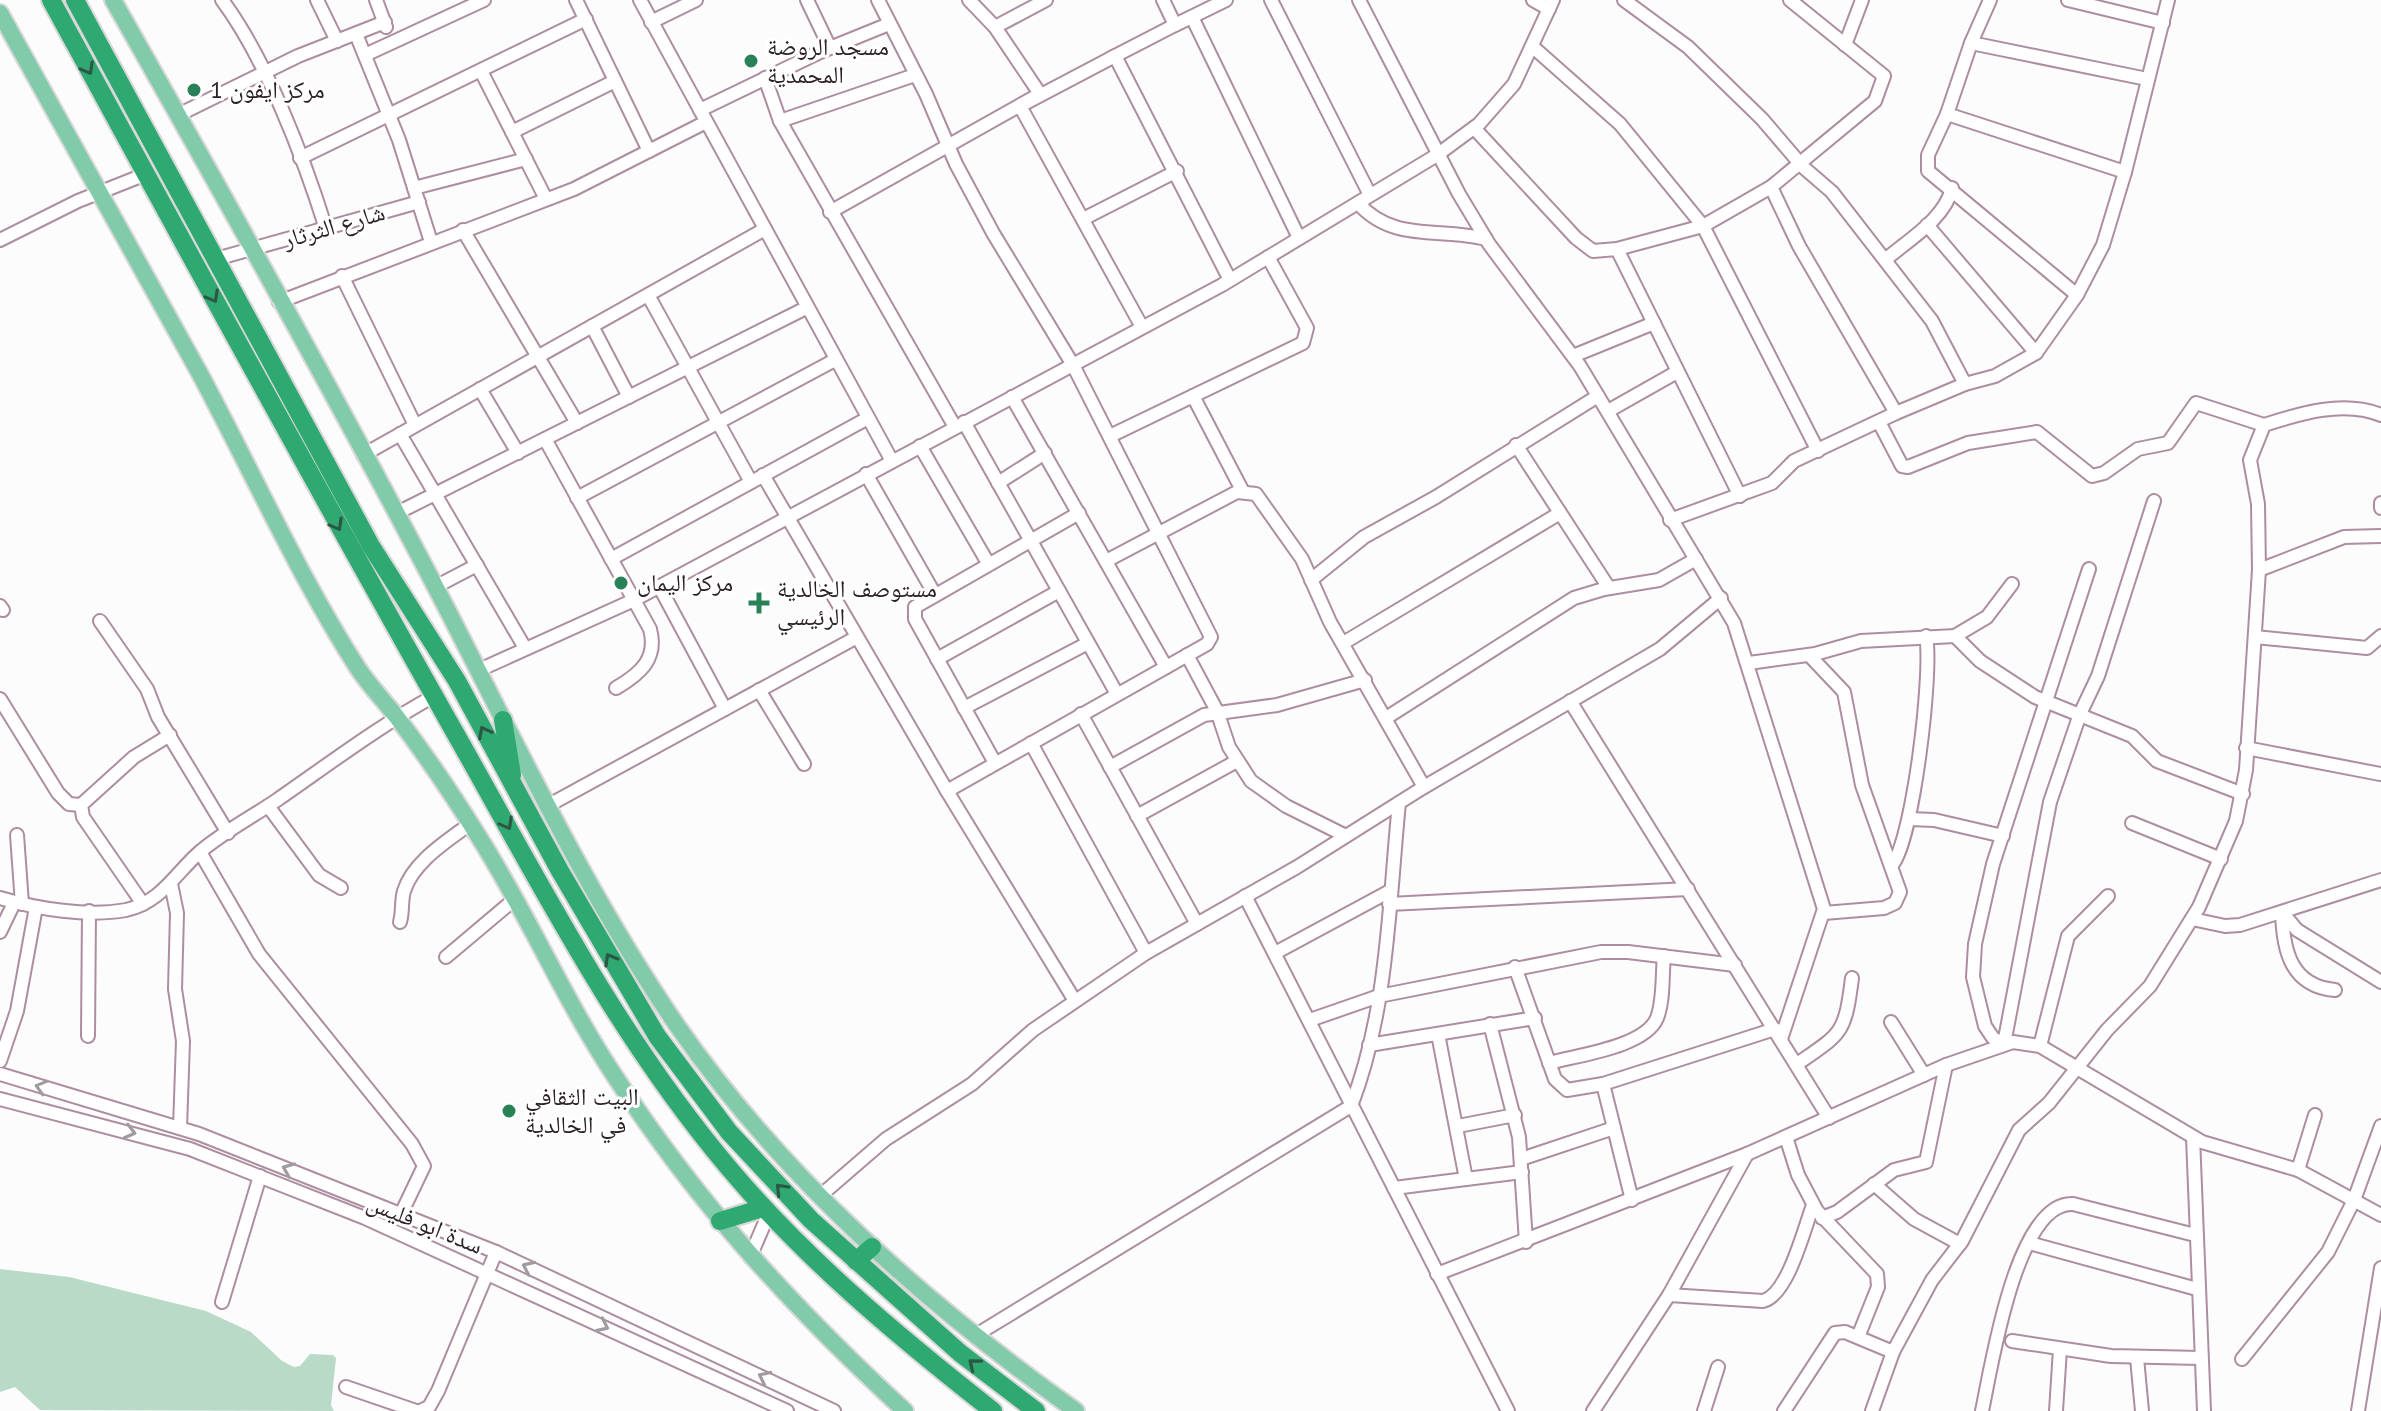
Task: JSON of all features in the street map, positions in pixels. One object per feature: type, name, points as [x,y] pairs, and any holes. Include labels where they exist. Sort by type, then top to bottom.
[{"type":"highway","points":[[51,0],[377,599],[604,996],[663,1085],[766,1210],[908,1343],[993,1411]]},
{"type":"highway","points":[[75,0],[371,546],[457,681],[514,790],[657,1036],[729,1132],[769,1177],[856,1261],[960,1353],[1036,1411]]},
{"type":"highway","points":[[503,720],[514,790]]},
{"type":"highway","points":[[604,996],[625,985]]},
{"type":"highway","points":[[720,1221],[766,1210]]},
{"type":"highway","points":[[856,1261],[872,1247]]},
{"type":"main road","points":[[113,0],[435,587],[612,920],[677,1025],[749,1119],[872,1247],[976,1335],[1076,1411]]},
{"type":"main road","points":[[0,13],[202,378],[317,599],[362,674],[396,717],[470,824],[516,898],[573,1009],[614,1076],[689,1183],[750,1257],[819,1332],[905,1411]]},
{"type":"street","points":[[317,0],[337,41]]},
{"type":"street","points":[[376,0],[392,42]]},
{"type":"street","points":[[365,55],[484,0]]},
{"type":"street","points":[[576,0],[649,151]]},
{"type":"street","points":[[640,0],[892,461]]},
{"type":"street","points":[[651,22],[696,0]]},
{"type":"street","points":[[807,0],[830,48]]},
{"type":"street","points":[[878,0],[993,233],[1073,365],[1160,531],[1210,635],[1207,644],[947,791]]},
{"type":"street","points":[[969,0],[995,27],[1040,94]]},
{"type":"street","points":[[995,27],[1046,0]]},
{"type":"street","points":[[1163,0],[1175,25]]},
{"type":"street","points":[[1020,106],[1226,0]]},
{"type":"street","points":[[1271,0],[1370,195]]},
{"type":"street","points":[[1359,0],[1395,64],[1437,155],[1486,239],[1573,356],[1608,411],[1670,520],[1721,598],[1749,663],[1822,895],[1824,913],[1778,1034]]},
{"type":"street","points":[[477,671],[634,600],[1073,365],[1230,280],[1437,155],[1474,128],[1514,84],[1551,4],[1533,0]]},
{"type":"street","points":[[1624,0],[1710,67],[1762,119],[1799,163],[1832,192],[1932,321],[1965,384]]},
{"type":"street","points":[[1637,10],[1647,0]]},
{"type":"street","points":[[1845,45],[1862,0]]},
{"type":"street","points":[[1990,0],[1926,163],[1928,171],[2077,295]]},
{"type":"street","points":[[2068,0],[2163,23]]},
{"type":"street","points":[[1670,520],[1772,483],[1794,461],[1896,413],[1965,384],[1995,376],[2036,353],[2077,295],[2103,245],[2125,172],[2168,0]]},
{"type":"street","points":[[225,1],[264,73],[326,229]]},
{"type":"street","points":[[1474,128],[1576,238],[1593,251],[1617,249],[1703,226],[1771,187],[1875,101],[1882,88],[1884,76],[1798,2]]},
{"type":"street","points":[[1192,17],[1299,238]]},
{"type":"street","points":[[300,158],[586,19]]},
{"type":"street","points":[[178,115],[264,73],[385,22]]},
{"type":"street","points":[[700,110],[830,48],[889,24]]},
{"type":"street","points":[[356,34],[390,115],[431,242]]},
{"type":"street","points":[[1971,43],[2147,79]]},
{"type":"street","points":[[1533,47],[1620,124],[1703,226],[1818,451]]},
{"type":"street","points":[[830,212],[1040,94],[1115,56]]},
{"type":"street","points":[[1115,56],[1177,171],[1230,280]]},
{"type":"street","points":[[481,71],[546,199]]},
{"type":"street","points":[[780,121],[915,75]]},
{"type":"street","points":[[765,78],[780,121],[830,212],[998,483],[1117,694]]},
{"type":"street","points":[[512,132],[615,81]]},
{"type":"street","points":[[1020,106],[1142,327]]},
{"type":"street","points":[[1947,114],[2125,172]]},
{"type":"street","points":[[279,302],[546,199],[706,122]]},
{"type":"street","points":[[414,188],[526,159]]},
{"type":"street","points":[[1083,219],[1177,171]]},
{"type":"street","points":[[0,240],[146,174]]},
{"type":"street","points":[[1771,187],[1799,246],[1896,413]]},
{"type":"street","points":[[1885,260],[1927,225],[1949,201],[1952,188]]},
{"type":"street","name":"شارع الثرثار","points":[[216,259],[419,202]]},
{"type":"street","points":[[1358,203],[1376,220],[1395,229],[1486,239]]},
{"type":"street","points":[[1927,225],[2036,353]]},
{"type":"street","points":[[363,455],[765,229]]},
{"type":"street","points":[[463,230],[577,423]]},
{"type":"street","points":[[1617,249],[1740,496]]},
{"type":"street","points":[[1110,436],[1294,350],[1306,338],[1307,328],[1268,257]]},
{"type":"street","points":[[342,276],[415,425]]},
{"type":"street","points":[[648,295],[719,422],[787,517],[947,791],[1075,1001]]},
{"type":"street","points":[[395,514],[806,308]]},
{"type":"street","points":[[1573,356],[1654,323]]},
{"type":"street","points":[[592,326],[629,397]]},
{"type":"street","points":[[577,498],[835,360]]},
{"type":"street","points":[[1608,411],[1677,372]]},
{"type":"street","points":[[480,389],[518,453]]},
{"type":"street","points":[[1193,396],[1242,490],[1259,497],[1291,540],[1326,614],[1345,642],[1424,787]]},
{"type":"street","points":[[1311,580],[1364,537],[1436,497],[1598,396]]},
{"type":"street","points":[[1012,397],[1166,667]]},
{"type":"street","points":[[1879,422],[1902,466],[1908,467],[1968,443],[2037,432],[2092,476],[2104,473],[2138,449],[2168,443],[2196,403],[2264,425],[2295,414],[2360,406],[2381,415]]},
{"type":"street","points":[[611,559],[868,418]]},
{"type":"street","points":[[1872,1411],[1893,1352],[1932,1280],[1960,1244],[2019,1130],[2080,1068],[2107,1030],[2150,986],[2192,919],[2221,859],[2243,794],[2259,570],[2258,504],[2250,460],[2264,425]]},
{"type":"street","points":[[400,434],[525,648]]},
{"type":"street","points":[[545,439],[650,629],[652,644],[644,670],[616,688]]},
{"type":"street","points":[[1516,445],[1609,588]]},
{"type":"street","points":[[920,446],[988,563]]},
{"type":"street","points":[[998,483],[1045,453]]},
{"type":"street","points":[[866,474],[934,593]]},
{"type":"street","points":[[1106,561],[1242,490]]},
{"type":"street","points":[[2004,1044],[2050,802],[2080,714],[2098,676],[2154,501]]},
{"type":"street","points":[[995,763],[914,613],[917,603],[1079,513]]},
{"type":"street","points":[[1345,642],[1560,513]]},
{"type":"street","points":[[2259,570],[2344,537],[2381,536]]},
{"type":"street","points":[[1386,718],[1574,598],[1609,588],[1659,580],[1696,559]]},
{"type":"street","points":[[435,587],[477,565]]},
{"type":"street","points":[[2004,1044],[1993,1038],[1985,1026],[1973,969],[1985,896],[2089,569]]},
{"type":"street","points":[[1749,663],[1809,655],[1861,641],[1955,636],[1987,617],[2012,584]]},
{"type":"street","points":[[659,586],[725,709]]},
{"type":"street","points":[[937,659],[1059,591]]},
{"type":"street","points":[[820,1196],[886,1139],[972,1084],[1033,1030],[1146,953],[1660,649],[1721,598]]},
{"type":"street","points":[[100,621],[147,689],[170,735],[228,833]]},
{"type":"street","points":[[1892,865],[1898,858],[1910,819],[1925,709],[1926,636]]},
{"type":"street","points":[[1955,636],[1960,645],[1980,661],[2048,704],[2132,736],[2157,761],[2243,794]]},
{"type":"street","points":[[2255,637],[2367,648],[2381,636]]},
{"type":"street","points":[[549,805],[857,637]]},
{"type":"street","points":[[964,708],[1088,643]]},
{"type":"street","points":[[1187,655],[1217,711],[1237,761],[1263,792],[1346,836]]},
{"type":"street","points":[[1809,655],[1844,692],[1862,785],[1900,892],[1893,905],[1824,913]]},
{"type":"street","points":[[1110,767],[1204,715],[1277,705],[1365,680]]},
{"type":"street","points":[[759,690],[804,764]]},
{"type":"street","points":[[0,898],[36,907],[89,911],[126,910],[143,904],[171,884],[200,852],[396,717],[434,696]]},
{"type":"street","points":[[0,699],[58,793],[69,804],[81,805],[134,757],[170,735]]},
{"type":"street","points":[[1570,701],[1829,1118]]},
{"type":"street","points":[[1081,714],[1197,924]]},
{"type":"street","points":[[1031,743],[1146,953]]},
{"type":"street","points":[[2246,748],[2380,774]]},
{"type":"street","points":[[1137,816],[1237,761]]},
{"type":"street","points":[[976,1335],[1351,1106],[1379,996],[1399,803]]},
{"type":"street","points":[[81,805],[83,817],[143,904]]},
{"type":"street","points":[[268,806],[319,875],[341,888]]},
{"type":"street","points":[[1910,819],[1934,820],[2003,836]]},
{"type":"street","points":[[2132,823],[2221,859]]},
{"type":"street","points":[[400,922],[403,893],[410,879],[442,845],[470,824]]},
{"type":"street","points":[[0,932],[18,903],[17,835]]},
{"type":"street","points":[[200,852],[259,954],[412,1144],[424,1166],[401,1214]]},
{"type":"street","points":[[2192,919],[2231,926],[2381,880]]},
{"type":"street","points":[[171,884],[177,913],[175,989],[183,1041],[180,1128]]},
{"type":"street","points":[[1275,953],[1390,898],[1688,889]]},
{"type":"street","points":[[1245,896],[1508,1411]]},
{"type":"street","points":[[2040,1046],[2068,936],[2108,896]]},
{"type":"street","points":[[446,957],[516,898]]},
{"type":"street","points":[[0,1061],[17,1011],[36,907]]},
{"type":"street","points":[[88,1036],[89,911]]},
{"type":"street","points":[[2282,912],[2297,930],[2381,982]]},
{"type":"street","points":[[2282,912],[2288,956],[2298,976],[2308,984],[2335,990]]},
{"type":"street","points":[[1310,1020],[1379,996],[1601,952],[1735,965]]},
{"type":"street","points":[[1549,1063],[1633,1041],[1647,1032],[1659,1010],[1664,956]]},
{"type":"street","points":[[1515,967],[1549,1063],[1557,1083],[1563,1088],[1576,1090],[1603,1084],[1778,1034]]},
{"type":"street","points":[[1797,1064],[1841,1031],[1848,1014],[1852,978]]},
{"type":"street","points":[[1369,1045],[1535,1018]]},
{"type":"street","points":[[1891,1022],[1924,1075]]},
{"type":"street","points":[[1490,1024],[1515,1115],[1526,1242]]},
{"type":"street","points":[[1438,1034],[1466,1179]]},
{"type":"street","points":[[1437,1274],[1747,1154],[1946,1065],[2004,1044],[2022,1041],[2040,1046],[2080,1068],[2193,1137],[2227,1152],[2298,1170],[2381,1215]]},
{"type":"street","points":[[1822,1218],[1837,1212],[1894,1170],[1926,1162],[1946,1065]]},
{"type":"street","name":"سدة ابو فليس","points":[[0,1074],[180,1128],[496,1252],[834,1411]]},
{"type":"street","points":[[1603,1084],[1632,1200]]},
{"type":"street","name":"سدة ابو فليس","points":[[0,1099],[172,1143],[260,1176],[365,1218],[787,1411]]},
{"type":"street","points":[[1458,1126],[1515,1115]]},
{"type":"street","points":[[2298,1170],[2315,1115]]},
{"type":"street","points":[[2242,1359],[2320,1265],[2354,1200],[2381,1126]]},
{"type":"street","points":[[1394,1188],[1466,1179],[1521,1166],[1614,1128]]},
{"type":"street","points":[[1786,1137],[1793,1164],[1813,1205],[1877,1274],[1878,1287],[1858,1337]]},
{"type":"street","points":[[2193,1137],[2204,1411]]},
{"type":"street","points":[[1593,1411],[1669,1295],[1747,1154]]},
{"type":"street","points":[[222,1302],[260,1176]]},
{"type":"street","points":[[1874,1184],[1897,1207],[1960,1244]]},
{"type":"street","points":[[1982,1411],[2008,1291],[2029,1243],[2054,1209],[2068,1204],[2195,1235]]},
{"type":"street","points":[[1669,1295],[1763,1301],[1773,1298],[1783,1285],[1813,1205]]},
{"type":"street","points":[[750,1257],[766,1210]]},
{"type":"street","points":[[2029,1243],[2197,1289]]},
{"type":"street","points":[[346,1387],[418,1411],[429,1407],[496,1252]]},
{"type":"street","points":[[2358,1411],[2375,1350],[2381,1268]]},
{"type":"street","points":[[1784,1411],[1831,1336],[1845,1332],[1893,1352]]},
{"type":"street","points":[[2012,1341],[2137,1358],[2201,1358]]},
{"type":"street","points":[[2056,1411],[2060,1349]]},
{"type":"street","points":[[2137,1358],[2142,1411]]},
{"type":"street","points":[[1704,1411],[1718,1367]]},
{"type":"shaded area","points":[[0,1269],[69,1277],[206,1311],[251,1332],[282,1361],[294,1367],[300,1366],[310,1354],[333,1355],[336,1358],[331,1405],[334,1411],[40,1410],[15,1387],[0,1392]]},
{"type":"place","name":"مسجد الروضة المحمدية","points":[[751,61]]},
{"type":"place","name":"مركز ايفون 1","points":[[194,90]]},
{"type":"place","name":"مركز اليمان","points":[[621,583]]},
{"type":"place","name":"مستوصف الخالدية الرئيسي","points":[[759,603]]},
{"type":"place","name":"البيت الثقافي في الخالدية","points":[[509,1111]]}]
